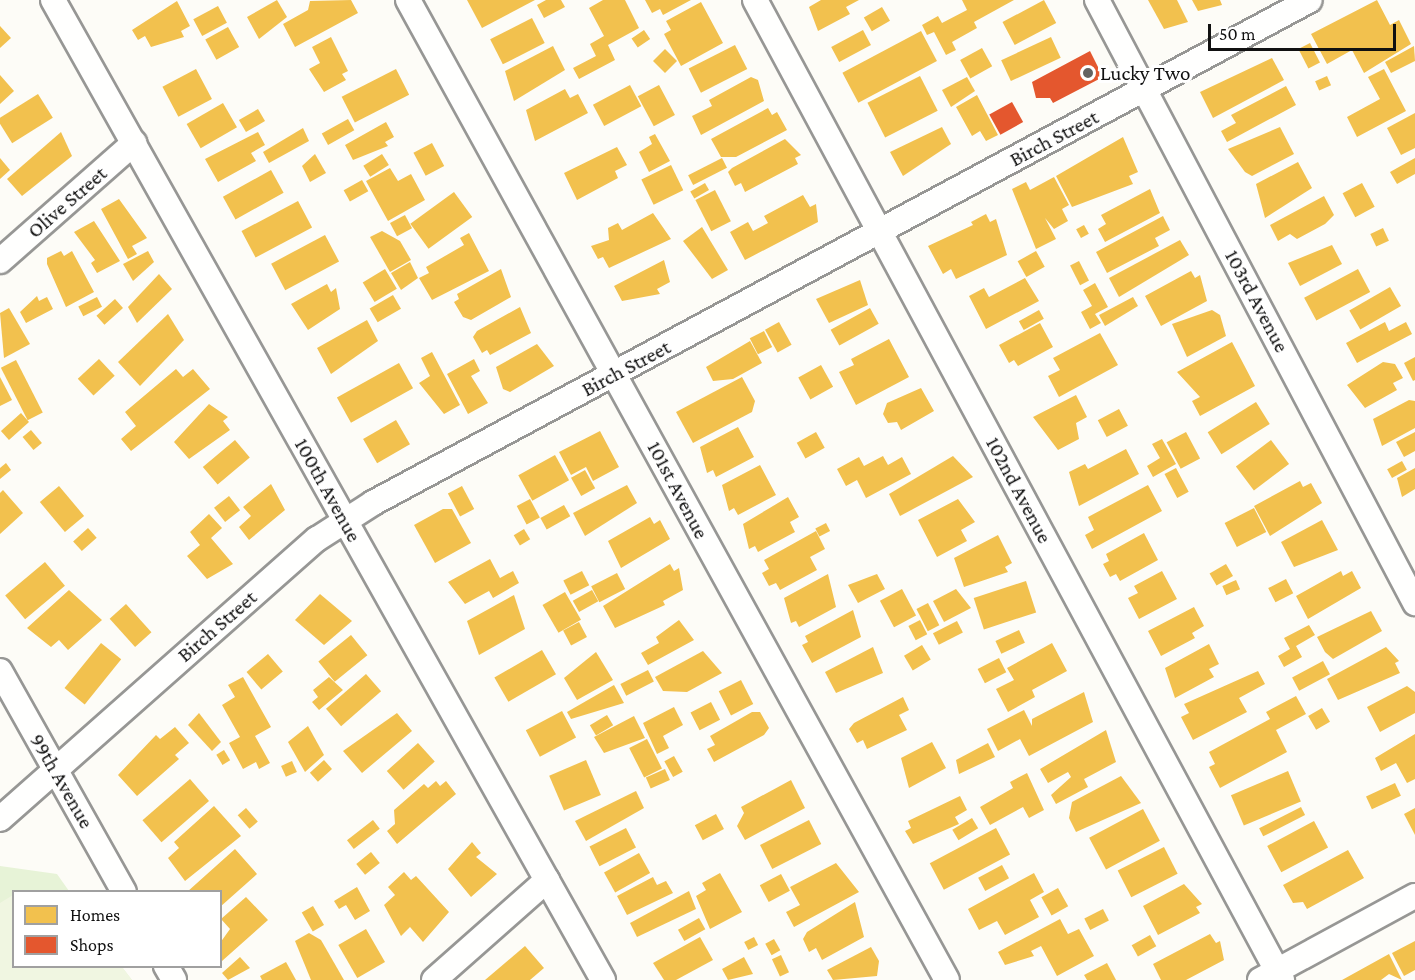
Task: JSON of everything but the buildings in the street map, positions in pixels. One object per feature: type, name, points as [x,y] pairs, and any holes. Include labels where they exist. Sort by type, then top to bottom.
[{"type":"street","name":"100th Avenue","points":[[53,0],[603,980]]},
{"type":"street","name":"101st Avenue","points":[[408,0],[947,980]]},
{"type":"street","name":"102nd Avenue","points":[[755,0],[1273,977]]},
{"type":"street","name":"103rd Avenue","points":[[1097,0],[1415,603]]},
{"type":"street","name":"Birch Street","points":[[0,819],[317,539],[346,521],[1310,0]]},
{"type":"street","name":"Olive Street","points":[[0,261],[134,143]]},
{"type":"street","name":"99th Avenue","points":[[0,671],[123,890]]},
{"type":"street","points":[[434,980],[547,880]]},
{"type":"street","points":[[1273,977],[1415,896]]},
{"type":"green space","points":[[0,866],[57,874],[68,890],[12,890],[12,968],[123,968],[132,980],[0,980]]},
{"type":"green space","points":[[12,896],[12,968],[123,968],[132,980],[0,980],[0,903]]},
{"type":"place","name":"Lucky Two","points":[[1088,73]]}]
